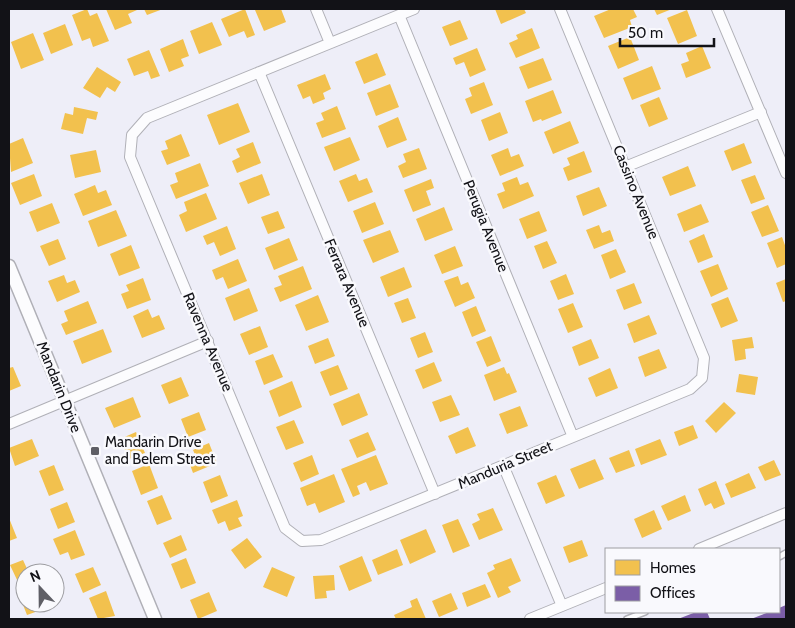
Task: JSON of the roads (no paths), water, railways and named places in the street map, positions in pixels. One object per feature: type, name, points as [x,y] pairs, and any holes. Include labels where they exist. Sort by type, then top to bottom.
[{"type":"street","points":[[316,9],[330,43]]},
{"type":"street","points":[[259,72],[414,9]]},
{"type":"street","name":"Cassino Avenue","points":[[560,9],[704,358],[702,378]]},
{"type":"street","points":[[718,9],[786,173]]},
{"type":"street","name":"Perugia Avenue","points":[[399,15],[573,437]]},
{"type":"street","name":"Ravenna Avenue","points":[[259,72],[147,118],[132,135],[130,157],[285,528],[302,541]]},
{"type":"street","name":"Ferrara Avenue","points":[[259,72],[435,494]]},
{"type":"street","points":[[625,167],[761,112]]},
{"type":"street","name":"Mandarin Drive","points":[[9,266],[155,619]]},
{"type":"street","points":[[9,424],[208,341]]},
{"type":"street","name":"Manduria Street","points":[[302,541],[321,540],[435,494],[690,390],[702,378]]},
{"type":"street","points":[[503,465],[562,606]]},
{"type":"street","points":[[702,548],[786,513]]},
{"type":"street","points":[[530,619],[605,588]]},
{"type":"lane","points":[[627,619],[642,613]]},
{"type":"place","name":"Mandarin Drive and Belem Street","points":[[95,451]]}]
